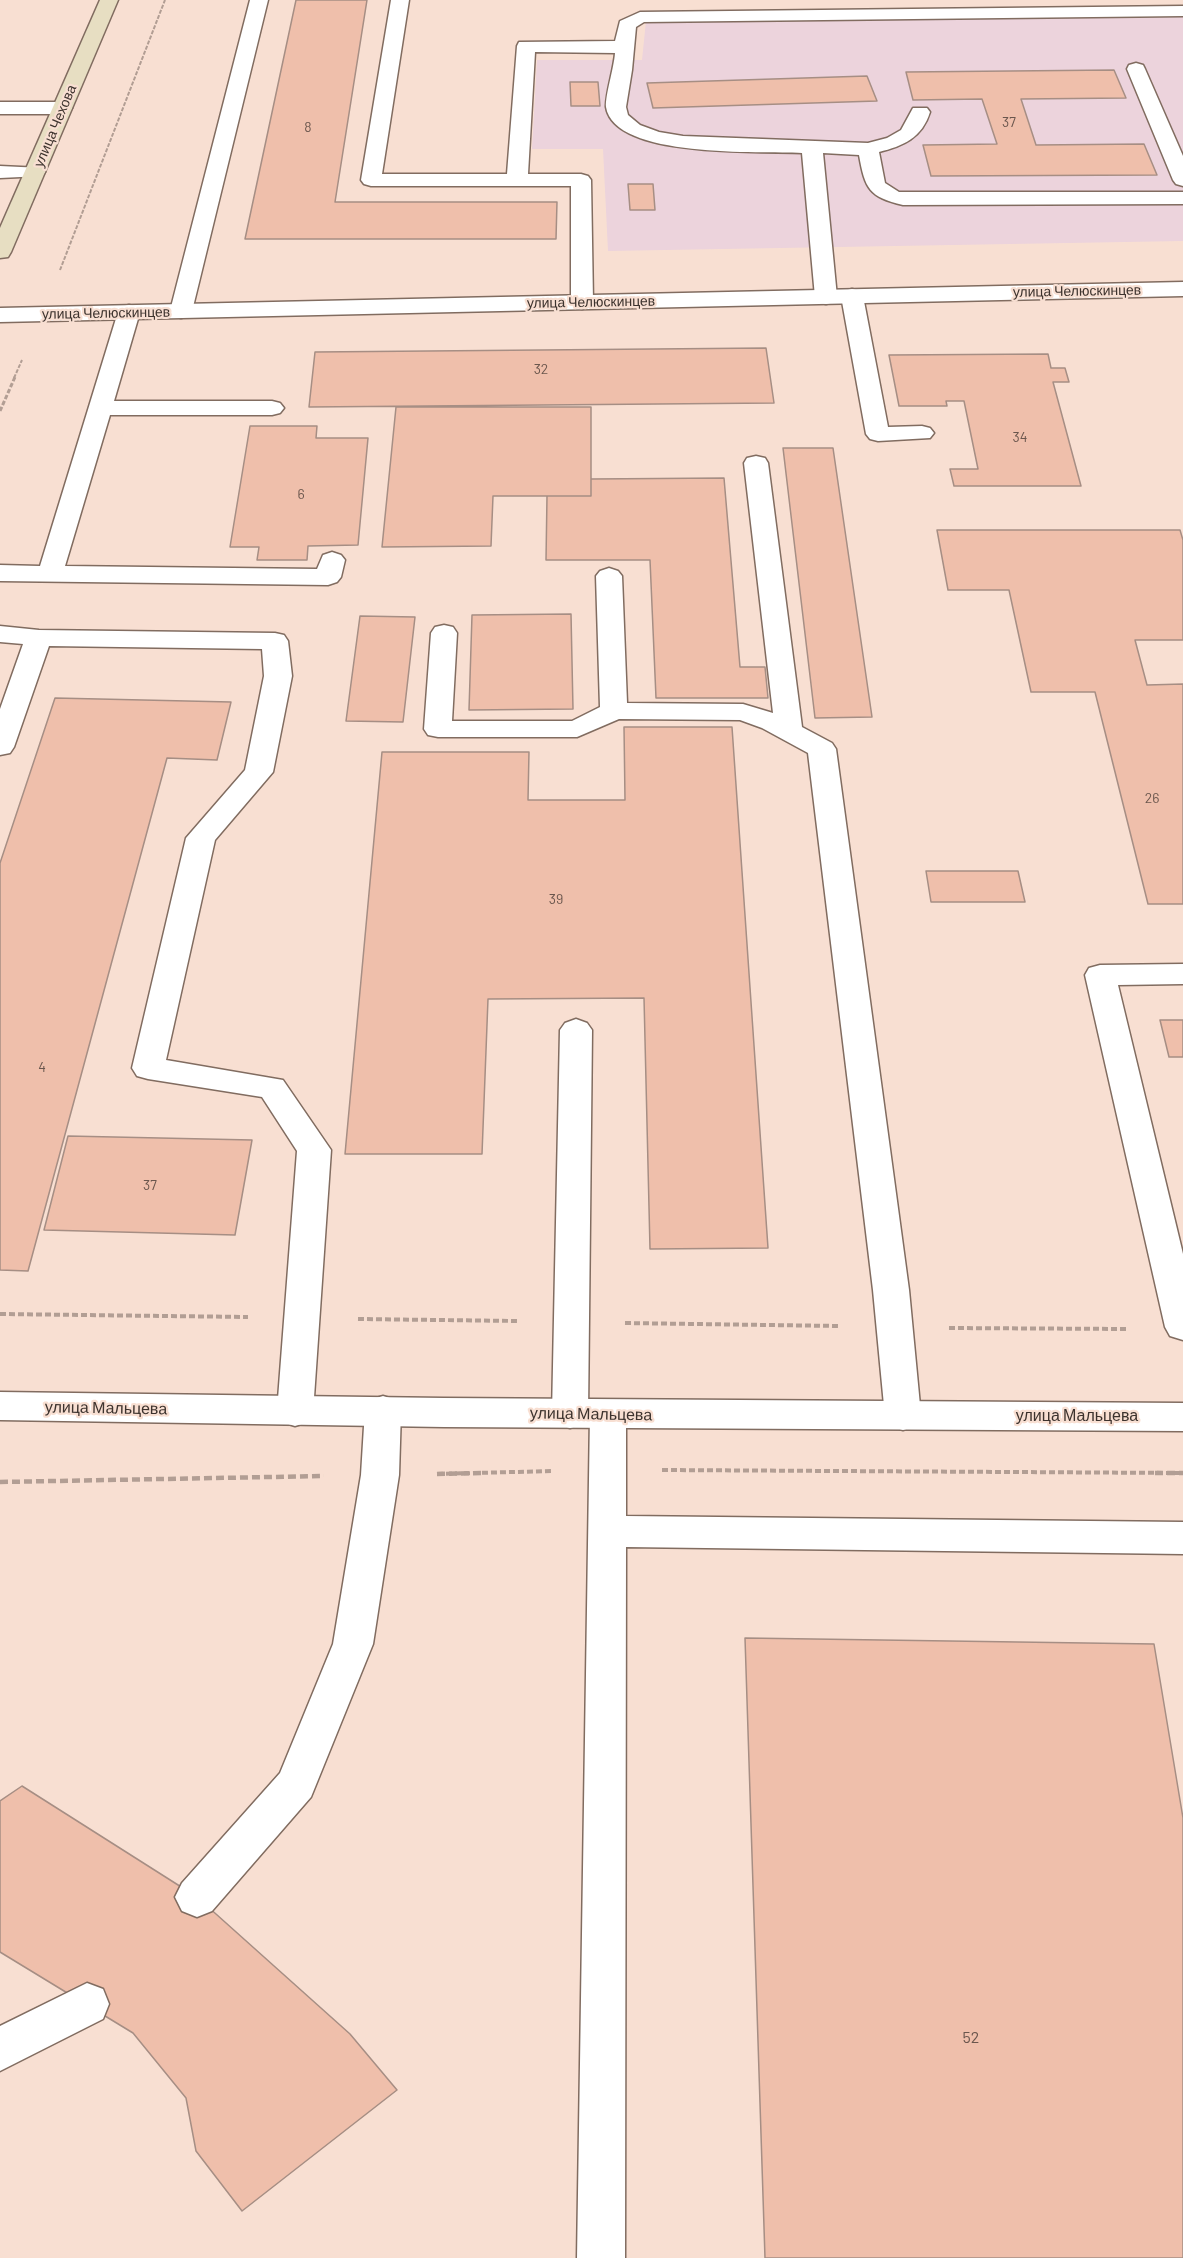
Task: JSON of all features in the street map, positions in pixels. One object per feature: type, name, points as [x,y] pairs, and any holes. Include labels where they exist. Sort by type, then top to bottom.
[{"type":"street","name":"улица Чехова","points":[[0,252],[109,0]]},
{"type":"street","points":[[181,311],[259,0]]},
{"type":"street","points":[[400,0],[371,180],[581,180],[582,302]]},
{"type":"street","points":[[920,112],[918,126],[907,135],[868,149],[683,142],[657,138],[636,131],[622,120],[616,107],[623,70],[627,25],[640,17],[884,7],[1183,11]]},
{"type":"street","points":[[517,180],[526,46],[624,46]]},
{"type":"street","points":[[1136,69],[1183,180]]},
{"type":"street","points":[[0,108],[62,108]]},
{"type":"street","points":[[812,148],[826,297]]},
{"type":"street","points":[[868,149],[875,184],[879,191],[903,199],[1183,198]]},
{"type":"street","points":[[0,172],[35,172]]},
{"type":"street","name":"улица Челюскинцев","points":[[0,315],[1183,289]]},
{"type":"street","points":[[852,296],[878,434],[922,433]]},
{"type":"street","points":[[50,574],[129,312]]},
{"type":"street","points":[[100,408],[272,408]]},
{"type":"street","points":[[756,463],[789,731]]},
{"type":"street","points":[[0,573],[328,577],[332,560]]},
{"type":"street","points":[[609,576],[614,711]]},
{"type":"street","points":[[444,633],[438,729],[577,729],[614,711],[743,712],[772,722],[822,749],[891,1290],[903,1416]]},
{"type":"street","points":[[0,634],[39,638],[275,641],[278,676],[259,772],[201,838],[148,1068],[272,1088],[314,1150],[296,1412]]},
{"type":"street","points":[[0,747],[39,638]]},
{"type":"street","points":[[1183,974],[1100,975],[1183,1327]]},
{"type":"street","points":[[576,1030],[589,1414],[608,1531],[601,2258]]},
{"type":"street","name":"улица Мальцева","points":[[0,1406],[296,1412],[383,1410],[589,1414],[1183,1417]]},
{"type":"street","points":[[197,1897],[296,1784],[353,1644],[380,1475],[383,1410]]},
{"type":"street","points":[[608,1531],[1183,1538]]},
{"type":"street","points":[[0,2050],[87,2004]]},
{"type":"path","points":[[57,277],[165,0]]},
{"type":"path","points":[[0,411],[25,353]]},
{"type":"shaded area","points":[[1183,16],[1183,241],[608,251],[603,149],[532,149],[537,60],[642,60],[646,21]]},
{"type":"building","points":[[296,0],[367,0],[335,202],[557,202],[556,239],[245,239]]},
{"type":"building","points":[[1114,70],[1126,98],[1021,99],[1036,145],[1144,144],[1157,175],[931,176],[923,145],[997,144],[982,99],[913,100],[906,72]]},
{"type":"building","points":[[867,76],[877,101],[653,108],[647,83]]},
{"type":"building","points":[[570,82],[598,82],[600,106],[571,106]]},
{"type":"building","points":[[628,184],[653,184],[655,210],[630,210]]},
{"type":"building","points":[[766,348],[774,403],[309,407],[315,352]]},
{"type":"building","points":[[1048,354],[1051,368],[1065,368],[1069,382],[1053,382],[1081,486],[954,486],[950,469],[978,469],[964,401],[946,401],[947,406],[899,406],[889,355]]},
{"type":"building","points":[[396,407],[591,407],[591,496],[493,496],[491,546],[382,547]]},
{"type":"building","points":[[250,426],[317,426],[316,438],[368,438],[358,545],[308,546],[307,560],[257,560],[259,547],[230,547]]},
{"type":"building","points":[[783,448],[833,448],[872,717],[815,718]]},
{"type":"building","points":[[724,478],[740,667],[765,667],[768,698],[656,698],[650,560],[546,560],[547,496],[591,496],[591,479]]},
{"type":"building","points":[[937,530],[1180,530],[1183,540],[1183,640],[1135,640],[1147,685],[1183,684],[1183,904],[1148,904],[1095,692],[1031,692],[1009,590],[948,590]]},
{"type":"building","points":[[571,614],[573,709],[469,710],[472,615]]},
{"type":"building","points":[[360,616],[415,617],[403,722],[346,721]]},
{"type":"building","points":[[55,698],[231,702],[217,760],[167,758],[28,1271],[0,1270],[0,863]]},
{"type":"building","points":[[624,727],[732,727],[768,1248],[650,1249],[644,998],[488,999],[482,1154],[345,1154],[382,752],[529,752],[528,800],[625,800]]},
{"type":"building","points":[[926,871],[1018,871],[1025,902],[931,902]]},
{"type":"building","points":[[1160,1020],[1183,1020],[1183,1057],[1169,1057]]},
{"type":"building","points":[[68,1136],[252,1140],[235,1235],[44,1230]]},
{"type":"building","points":[[745,1638],[1154,1644],[1183,1818],[1183,2258],[765,2258]]},
{"type":"building","points":[[22,1786],[197,1897],[350,2034],[397,2090],[242,2211],[196,2151],[186,2098],[133,2033],[0,1952],[0,1801]]}]
